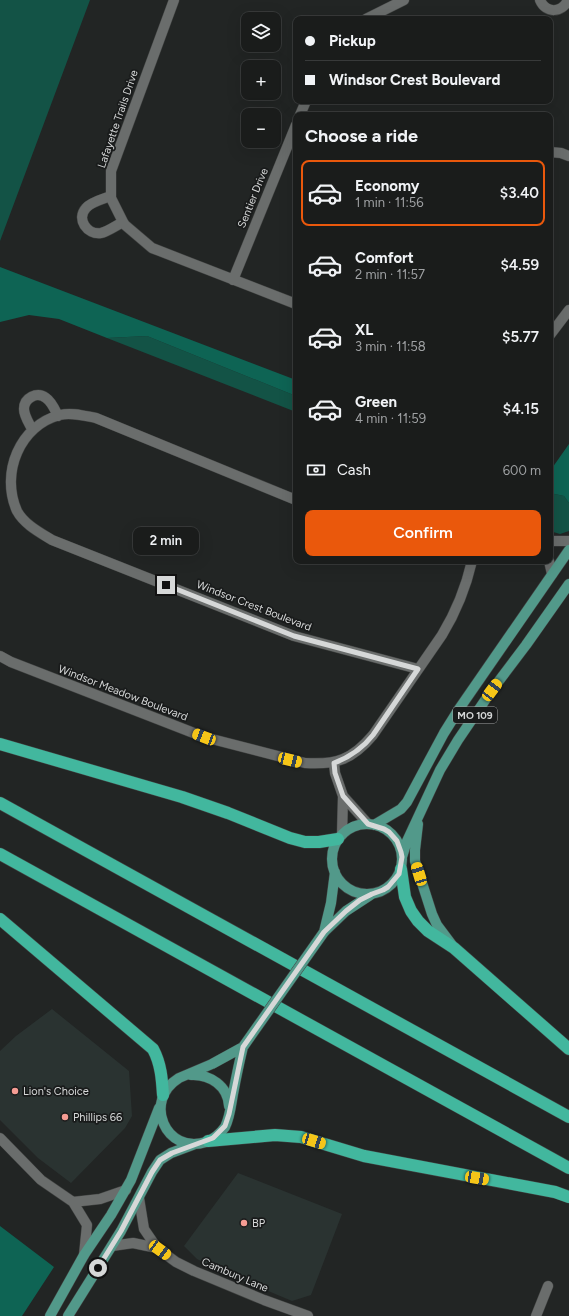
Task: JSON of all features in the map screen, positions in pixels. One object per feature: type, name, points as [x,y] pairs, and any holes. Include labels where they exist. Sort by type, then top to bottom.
[{"type":"highway","points":[[0,744],[182,797],[228,813],[290,838],[305,842],[319,842],[340,837]]},
{"type":"highway","points":[[0,803],[569,1117]]},
{"type":"highway","points":[[0,854],[569,1168]]},
{"type":"highway","points":[[401,863],[405,897],[410,911],[418,921],[428,930],[454,948],[569,1049]]},
{"type":"highway","points":[[0,919],[153,1049],[158,1057],[162,1073],[161,1101]]},
{"type":"highway","points":[[202,1142],[275,1135],[301,1138],[364,1156],[555,1192],[569,1197]]},
{"type":"main road","name":"MO 109","points":[[324,932],[331,903],[335,872],[332,855],[340,837],[351,828],[371,825],[401,809],[407,802],[459,709],[569,550]]},
{"type":"main road","name":"MO 109","points":[[68,1316],[112,1246],[160,1160],[172,1153],[213,1138],[225,1126],[229,1114],[243,1047],[324,932],[346,911],[372,894],[388,887],[396,879],[407,840],[440,770],[458,740],[492,690],[569,584]]},
{"type":"main road","points":[[420,814],[415,861],[432,914],[437,925],[454,948]]},
{"type":"main road","points":[[371,825],[384,829],[393,836],[399,846],[401,863]]},
{"type":"main road","points":[[335,872],[341,882],[350,889],[360,893],[372,894]]},
{"type":"main road","name":"MO 109","points":[[50,1316],[84,1255],[126,1190],[161,1101],[174,1081],[212,1064],[243,1047]]},
{"type":"main road","points":[[184,1076],[202,1075],[217,1083],[225,1092],[227,1097],[229,1103],[229,1114]]},
{"type":"main road","points":[[161,1101],[163,1124],[170,1133],[179,1140],[191,1143],[202,1142]]},
{"type":"street","name":"Lafayette Trails Drive","points":[[174,0],[111,171],[111,196],[125,225],[152,248],[293,303]]},
{"type":"street","points":[[372,16],[404,0]]},
{"type":"street","points":[[540,0],[545,7],[555,10],[565,6],[568,0]]},
{"type":"street","name":"Sentier Drive","points":[[233,280],[293,132]]},
{"type":"street","points":[[553,152],[569,156]]},
{"type":"street","points":[[111,196],[86,208],[82,218],[83,224],[90,232],[100,233],[123,222]]},
{"type":"street","points":[[553,331],[569,310]]},
{"type":"street","points":[[32,429],[24,408],[28,399],[32,396],[40,395],[49,400],[58,416]]},
{"type":"street","name":"Windsor Crest Boulevard","points":[[293,499],[96,418],[79,414],[58,416],[44,421],[32,429],[16,449],[10,465],[8,477],[9,489],[17,512],[37,531],[52,540],[294,636],[418,669]]},
{"type":"street","points":[[553,542],[569,541]]},
{"type":"street","name":"Windsor Meadow Boulevard","points":[[0,656],[11,662],[211,740],[305,763],[334,763],[353,754],[373,735],[450,623],[468,578],[471,564]]},
{"type":"street","points":[[550,564],[552,574]]},
{"type":"street","points":[[334,763],[335,773],[343,796],[340,837]]},
{"type":"street","points":[[343,796],[371,825]]},
{"type":"street","points":[[0,1138],[41,1180],[73,1202],[87,1225],[84,1255]]},
{"type":"street","points":[[73,1202],[100,1199],[126,1190]]},
{"type":"street","name":"Cambury Lane","points":[[139,1198],[144,1229],[156,1248]]},
{"type":"street","name":"Cambury Lane","points":[[112,1246],[133,1243],[156,1248],[176,1262],[194,1271],[264,1300],[308,1316]]},
{"type":"street","points":[[536,1316],[548,1286]]},
{"type":"shaded area","points":[[52,1009],[129,1071],[132,1116],[125,1128],[71,1183],[38,1158],[0,1120],[0,1051],[16,1036]]},
{"type":"shaded area","points":[[238,1173],[342,1214],[311,1295],[292,1301],[225,1273],[197,1259],[184,1246]]},
{"type":"green space","points":[[0,0],[90,0],[0,241]]},
{"type":"green space","points":[[0,267],[293,379],[293,395],[147,336],[107,338],[59,319],[29,315],[0,322]]},
{"type":"green space","points":[[147,336],[293,395],[293,411],[107,338]]},
{"type":"green space","points":[[569,444],[569,503],[564,496],[553,494],[553,467]]},
{"type":"green space","points":[[553,494],[564,496],[569,503],[569,531],[560,534],[553,532]]},
{"type":"green space","points":[[0,1226],[54,1267],[22,1316],[0,1316]]},
{"type":"place","name":"Lion's Choice","points":[[15,1091]]},
{"type":"place","name":"Phillips 66","points":[[65,1117]]},
{"type":"place","name":"BP","points":[[244,1223]]},
{"type":"route","points":[[98,1268],[121,1231],[152,1172],[160,1160],[172,1153],[208,1141],[218,1135],[225,1126],[228,1120],[243,1047],[324,932],[360,900],[388,887],[399,874],[402,863],[401,852],[397,841],[393,836],[384,829],[368,824],[343,796],[335,773],[334,763],[353,754],[373,735],[418,669],[294,636],[166,585]]}]
